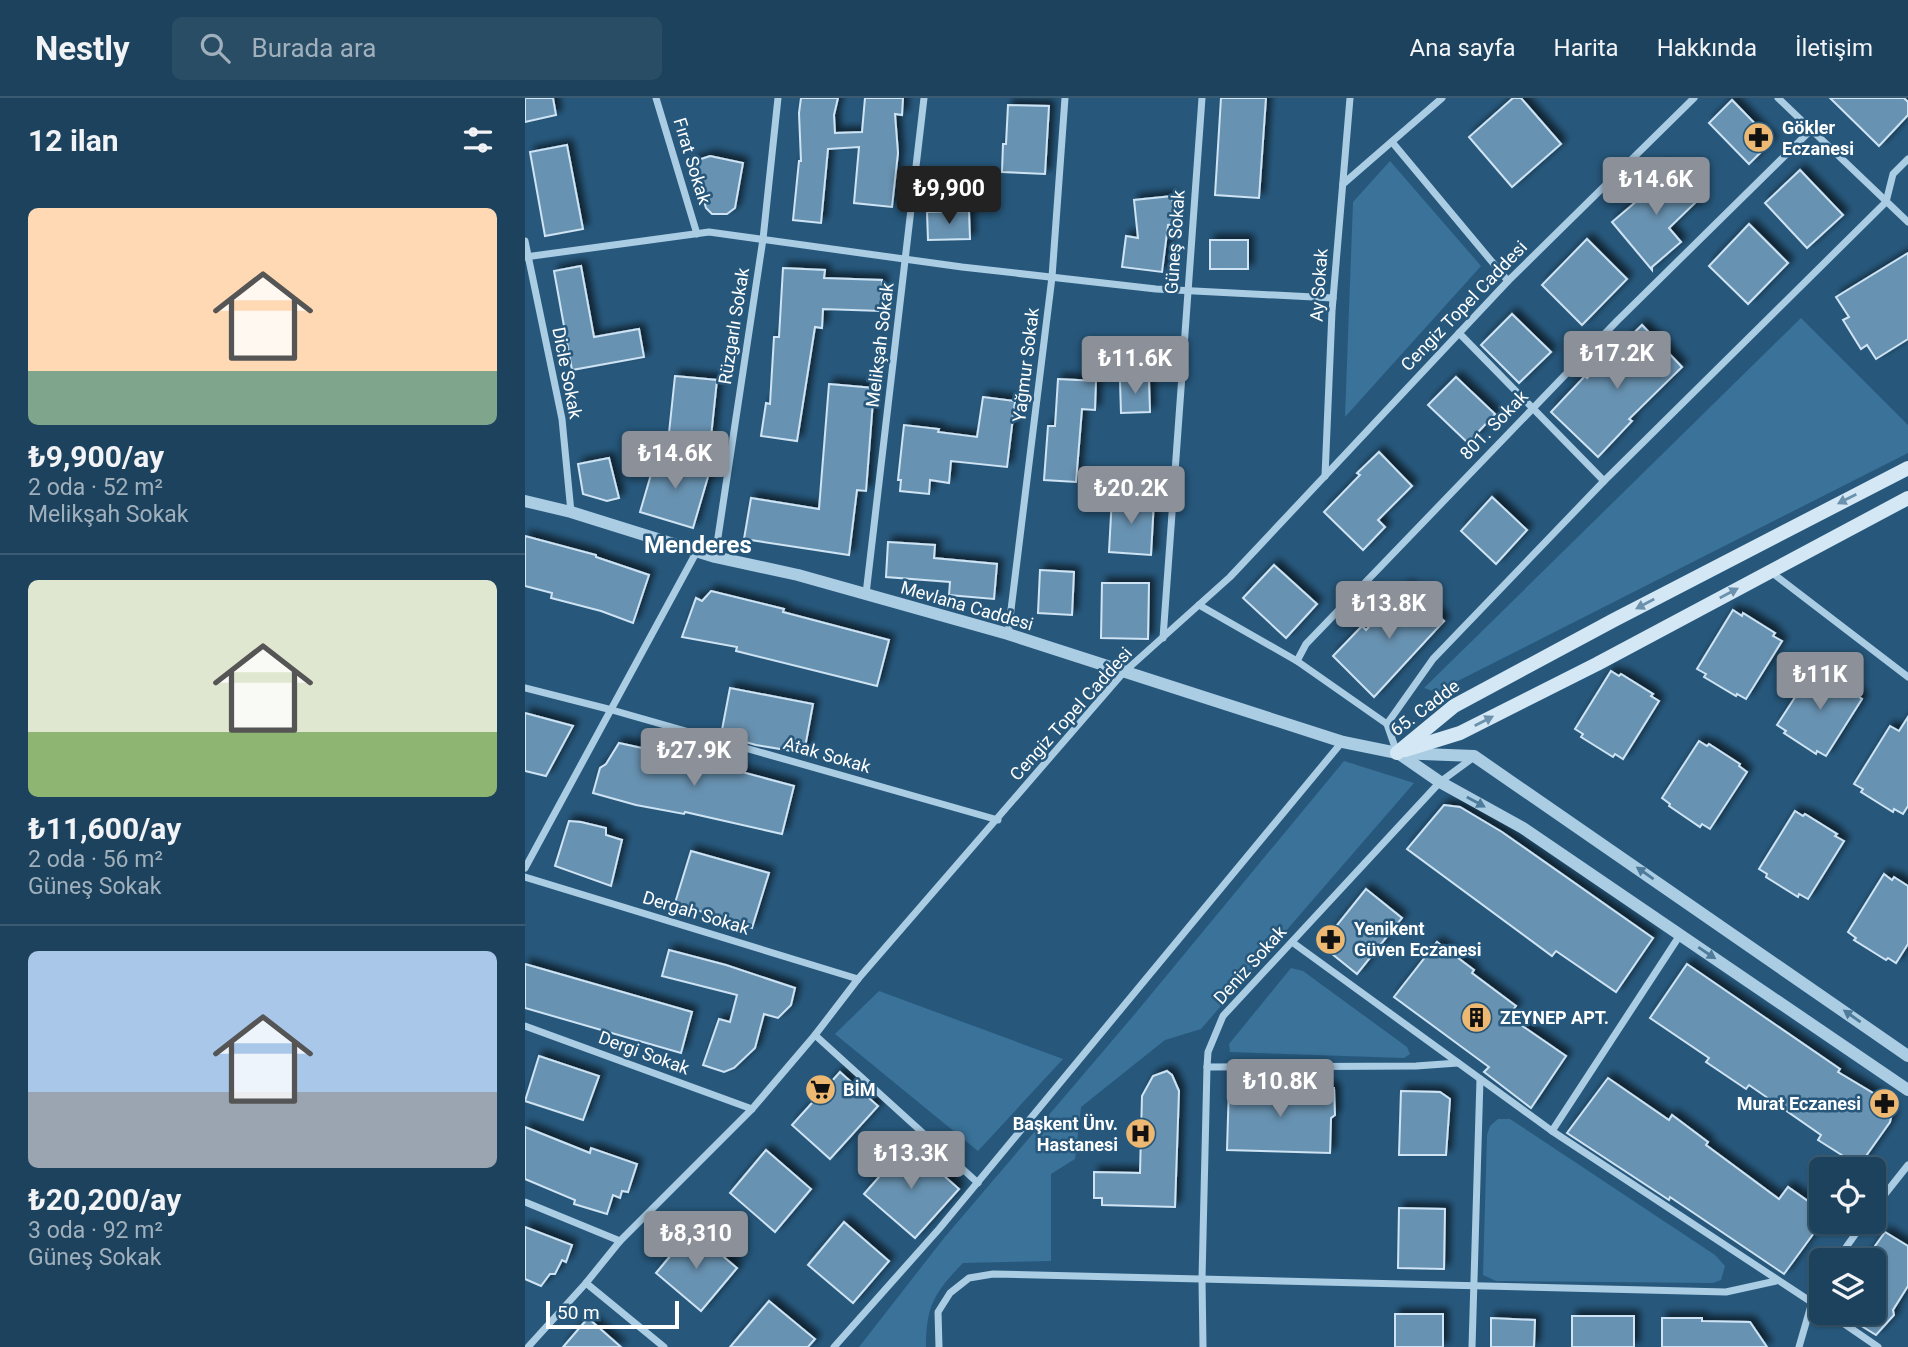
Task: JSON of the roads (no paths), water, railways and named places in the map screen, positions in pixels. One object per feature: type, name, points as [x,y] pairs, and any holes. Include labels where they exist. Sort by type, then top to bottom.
[{"type":"main road","name":"65. Cadde","points":[[1397,753],[1454,706],[1908,468]]},
{"type":"main road","name":"65. Cadde","points":[[1397,753],[1460,733],[1597,664],[1908,498]]},
{"type":"street","name":"Fırat Sokak","points":[[656,98],[697,233]]},
{"type":"street","name":"Rüzgarlı Sokak","points":[[715,557],[763,239],[778,98]]},
{"type":"street","name":"Melikşah Sokak","points":[[866,595],[924,98]]},
{"type":"street","name":"Yağmur Sokak","points":[[1008,634],[1052,277],[1065,98]]},
{"type":"street","name":"Güneş Sokak","points":[[1163,639],[1202,98]]},
{"type":"street","name":"Ay Sokak","points":[[1325,476],[1333,298],[1350,98]]},
{"type":"street","points":[[1343,184],[1442,98]]},
{"type":"street","name":"Cengiz Topel Caddesi","points":[[528,1347],[620,1241],[752,1109],[858,979],[1123,673],[1230,577],[1508,281],[1694,98]]},
{"type":"street","points":[[1778,98],[1908,222]]},
{"type":"street","name":"801. Sokak","points":[[1297,661],[1306,644],[1626,311],[1811,130]]},
{"type":"street","points":[[1392,142],[1508,281]]},
{"type":"street","points":[[1387,724],[1433,659],[1604,481],[1886,202],[1893,174],[1908,159]]},
{"type":"street","points":[[527,256],[709,232],[1052,277],[1187,290],[1333,298]]},
{"type":"street","name":"Dicle Sokak","points":[[525,241],[562,419],[571,512]]},
{"type":"street","points":[[1459,333],[1604,481]]},
{"type":"street","name":"Mevlana Caddesi","points":[[525,500],[715,557],[797,575],[1008,634],[1343,742],[1397,753]]},
{"type":"street","points":[[525,867],[697,551]]},
{"type":"street","points":[[1771,571],[1908,677]]},
{"type":"street","points":[[1199,605],[1297,661],[1387,724],[1397,753],[1440,782],[1523,828],[1908,1090]]},
{"type":"street","name":"Atak Sokak","points":[[525,688],[612,710],[998,820]]},
{"type":"street","points":[[834,1347],[978,1182],[1343,742]]},
{"type":"street","points":[[1397,753],[1474,756],[1908,1056]]},
{"type":"street","name":"Deniz Sokak","points":[[1203,1347],[1207,1067],[1208,1052],[1223,1016],[1440,782],[1474,756]]},
{"type":"street","name":"Dergah Sokak","points":[[525,877],[858,979]]},
{"type":"street","points":[[1552,1131],[1680,934]]},
{"type":"street","points":[[1292,942],[1552,1131],[1809,1300]]},
{"type":"street","name":"Dergi Sokak","points":[[525,1026],[752,1109]]},
{"type":"street","points":[[815,1035],[978,1182]]},
{"type":"street","points":[[1207,1067],[1416,1066],[1458,1063]]},
{"type":"street","points":[[1472,1347],[1480,1079]]},
{"type":"street","points":[[1886,1193],[1908,1165]]},
{"type":"street","points":[[525,1202],[620,1241]]},
{"type":"street","points":[[939,1347],[938,1312],[950,1293],[969,1278],[993,1274],[1726,1292],[1776,1281]]},
{"type":"street","points":[[586,1283],[664,1347]]},
{"type":"street","points":[[1799,1347],[1809,1312]]},
{"type":"street","points":[[1846,1325],[1878,1347]]},
{"type":"place","name":"Gökler Eczanesi","points":[[1759,138]]},
{"type":"place","name":"Yenikent Güven Eczanesi","points":[[1331,939]]},
{"type":"place","name":"ZEYNEP APT.","points":[[1477,1018]]},
{"type":"place","name":"BİM","points":[[820,1090]]},
{"type":"place","name":"Murat Eczanesi","points":[[1884,1104]]},
{"type":"place","name":"Başkent Ünv. Hastanesi","points":[[1141,1134]]},
{"type":"district","name":"Menderes","points":[[698,545]]}]
